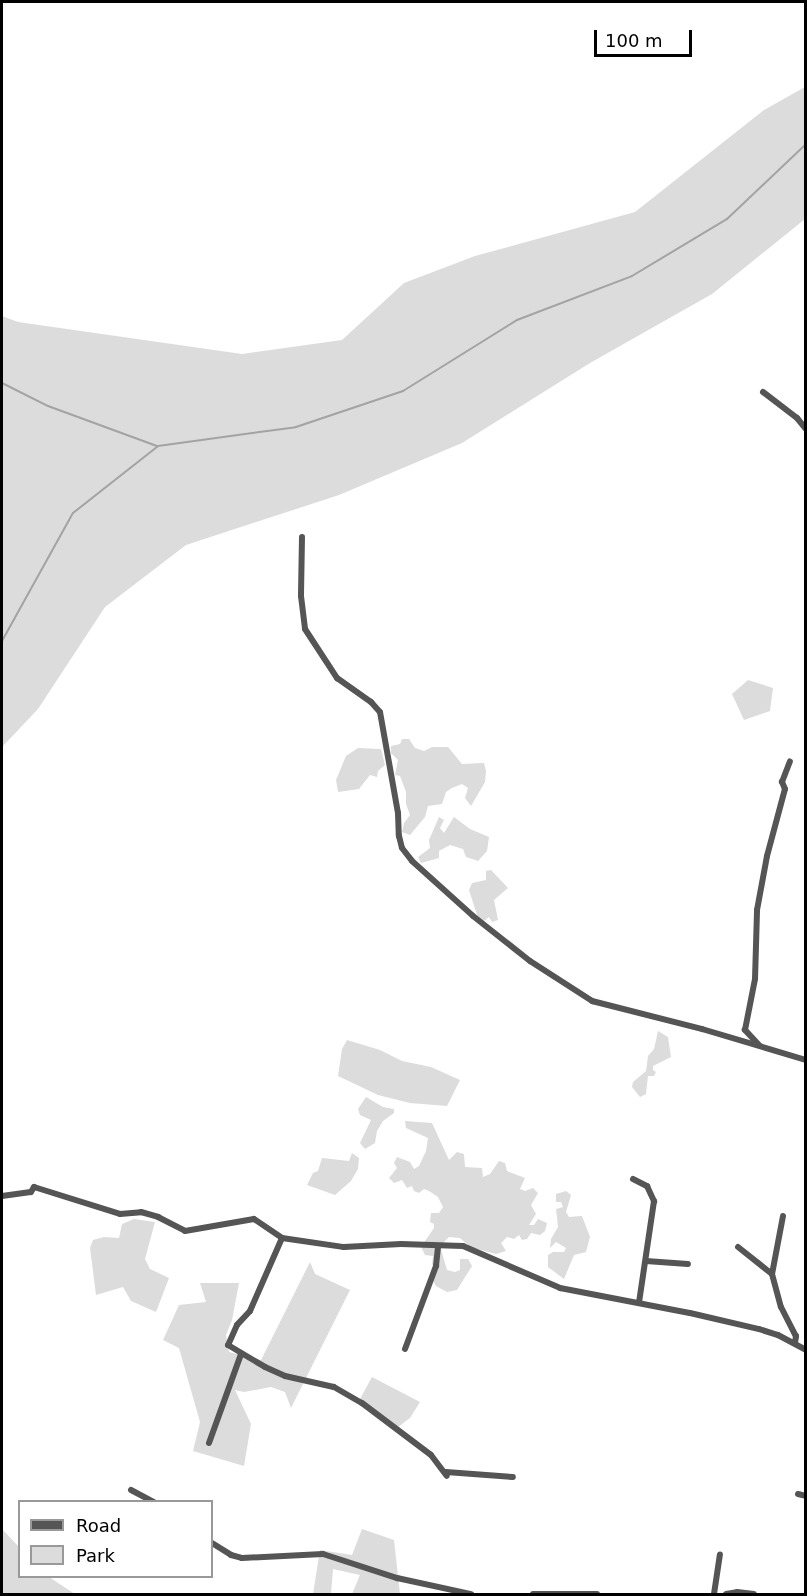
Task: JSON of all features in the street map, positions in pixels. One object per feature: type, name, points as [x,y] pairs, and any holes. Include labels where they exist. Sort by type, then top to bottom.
[{"type":"street","points":[[763,392],[797,418],[806,429]]},
{"type":"street","points":[[302,537],[301,596],[305,629],[337,678],[371,702],[380,712],[398,813],[399,836],[402,848],[412,861],[473,916],[530,961],[586,998],[806,1060]]},
{"type":"street","points":[[759,1045],[745,1030],[755,979],[757,910],[767,856],[786,789],[782,782],[790,761]]},
{"type":"street","points":[[633,1179],[646,1186],[654,1201],[639,1302]]},
{"type":"street","points":[[2,1196],[31,1192],[34,1186],[120,1214],[141,1212],[158,1217],[185,1231],[254,1219],[282,1238],[344,1247],[401,1244],[468,1247],[572,1292],[639,1302],[769,1332],[806,1350]]},
{"type":"street","points":[[783,1216],[772,1274],[780,1307],[796,1336],[795,1343]]},
{"type":"street","points":[[282,1238],[249,1311],[237,1325],[228,1346],[285,1376],[334,1387],[350,1396],[408,1437],[447,1474],[513,1477]]},
{"type":"street","points":[[405,1350],[436,1266],[438,1246]]},
{"type":"street","points":[[738,1247],[772,1274]]},
{"type":"street","points":[[646,1261],[688,1264]]},
{"type":"street","points":[[209,1443],[241,1354]]},
{"type":"street","points":[[131,1490],[150,1500]]},
{"type":"street","points":[[798,1494],[806,1496]]},
{"type":"street","points":[[213,1544],[231,1555],[242,1558],[323,1554],[397,1578],[471,1594]]},
{"type":"street","points":[[714,1594],[720,1554]]},
{"type":"street","points":[[726,1594],[737,1592],[754,1594]]},
{"type":"street","points":[[532,1594],[597,1594]]},
{"type":"green space","points":[[805,87],[805,219],[712,294],[590,363],[462,443],[339,495],[186,545],[105,607],[38,709],[2,747],[2,316],[18,322],[242,354],[342,340],[404,283],[475,256],[635,212],[764,110]]},
{"type":"green space","points":[[748,680],[773,688],[770,711],[744,720],[732,694]]},
{"type":"green space","points":[[402,739],[409,739],[415,748],[424,751],[432,747],[448,747],[462,764],[484,763],[486,771],[485,782],[471,806],[465,798],[468,788],[462,784],[452,788],[446,792],[442,804],[428,806],[425,817],[410,835],[402,832],[404,823],[410,815],[406,804],[406,792],[400,776],[395,775],[398,760],[391,753],[391,746],[400,744]]},
{"type":"green space","points":[[358,748],[381,749],[385,765],[378,771],[377,777],[370,775],[359,789],[338,792],[336,780],[346,756]]},
{"type":"green space","points":[[439,817],[444,820],[440,828],[444,833],[454,817],[470,829],[489,837],[487,851],[478,861],[466,857],[463,849],[450,845],[439,851],[439,858],[421,863],[418,857],[430,848],[429,840]]},
{"type":"green space","points":[[491,870],[508,888],[494,900],[498,920],[492,922],[489,917],[484,921],[478,918],[469,890],[472,883],[486,880],[486,871]]},
{"type":"green space","points":[[658,1031],[668,1037],[671,1057],[653,1066],[656,1072],[654,1076],[648,1076],[646,1094],[640,1097],[632,1087],[633,1082],[646,1071],[648,1056],[654,1049]]},
{"type":"green space","points":[[347,1040],[380,1050],[402,1061],[431,1067],[460,1080],[447,1106],[410,1103],[378,1095],[338,1076],[342,1049]]},
{"type":"green space","points":[[366,1097],[383,1107],[394,1109],[394,1113],[383,1121],[377,1131],[375,1143],[365,1149],[360,1143],[371,1120],[360,1115],[358,1109]]},
{"type":"green space","points":[[405,1121],[432,1123],[449,1160],[457,1152],[464,1154],[465,1167],[482,1168],[483,1177],[490,1174],[499,1161],[505,1163],[507,1171],[525,1178],[520,1189],[525,1191],[533,1188],[538,1193],[531,1205],[536,1214],[529,1225],[534,1225],[538,1219],[547,1223],[545,1231],[540,1235],[531,1233],[527,1239],[522,1240],[519,1235],[514,1239],[507,1237],[501,1243],[506,1251],[496,1254],[470,1247],[460,1238],[449,1237],[440,1246],[447,1270],[455,1272],[460,1270],[460,1259],[468,1259],[472,1266],[457,1290],[447,1292],[436,1286],[432,1279],[437,1271],[432,1264],[433,1256],[425,1255],[421,1247],[434,1228],[434,1224],[430,1222],[431,1213],[439,1213],[443,1207],[438,1197],[429,1191],[424,1189],[419,1193],[414,1191],[412,1186],[407,1188],[402,1180],[394,1183],[389,1178],[397,1168],[394,1163],[397,1157],[410,1162],[414,1169],[419,1166],[426,1151],[428,1138],[406,1128]]},
{"type":"green space","points":[[352,1153],[359,1158],[358,1169],[351,1181],[335,1195],[307,1185],[313,1173],[318,1171],[322,1158],[349,1161]]},
{"type":"green space","points":[[566,1191],[571,1195],[566,1212],[569,1217],[582,1216],[590,1237],[586,1252],[574,1255],[564,1279],[548,1267],[548,1255],[553,1252],[564,1252],[566,1248],[556,1242],[550,1248],[551,1239],[558,1227],[556,1209],[563,1207],[561,1202],[556,1202],[556,1194]]},
{"type":"green space","points":[[134,1219],[155,1222],[145,1259],[150,1269],[169,1278],[156,1312],[131,1301],[123,1287],[96,1295],[90,1248],[93,1240],[104,1237],[119,1238],[122,1224]]},
{"type":"green space","points":[[310,1262],[315,1274],[350,1290],[291,1408],[285,1392],[271,1387],[244,1392],[235,1390],[251,1424],[244,1466],[193,1451],[200,1422],[179,1348],[163,1340],[179,1305],[206,1302],[200,1283],[239,1283],[232,1320],[226,1335],[229,1352],[261,1360]]},
{"type":"green space","points":[[372,1377],[420,1402],[410,1418],[398,1427],[360,1399]]},
{"type":"green space","points":[[2,1529],[18,1546],[18,1578],[51,1578],[75,1594],[2,1594]]},
{"type":"green space","points":[[362,1529],[394,1540],[400,1594],[352,1594],[360,1575],[333,1569],[331,1594],[313,1594],[320,1550],[352,1555]]},
{"type":"waterway","points":[[2,641],[73,513],[158,446],[296,427],[403,391],[517,320],[632,276],[727,219],[806,144]]},
{"type":"waterway","points":[[2,383],[48,406],[157,446]]}]
